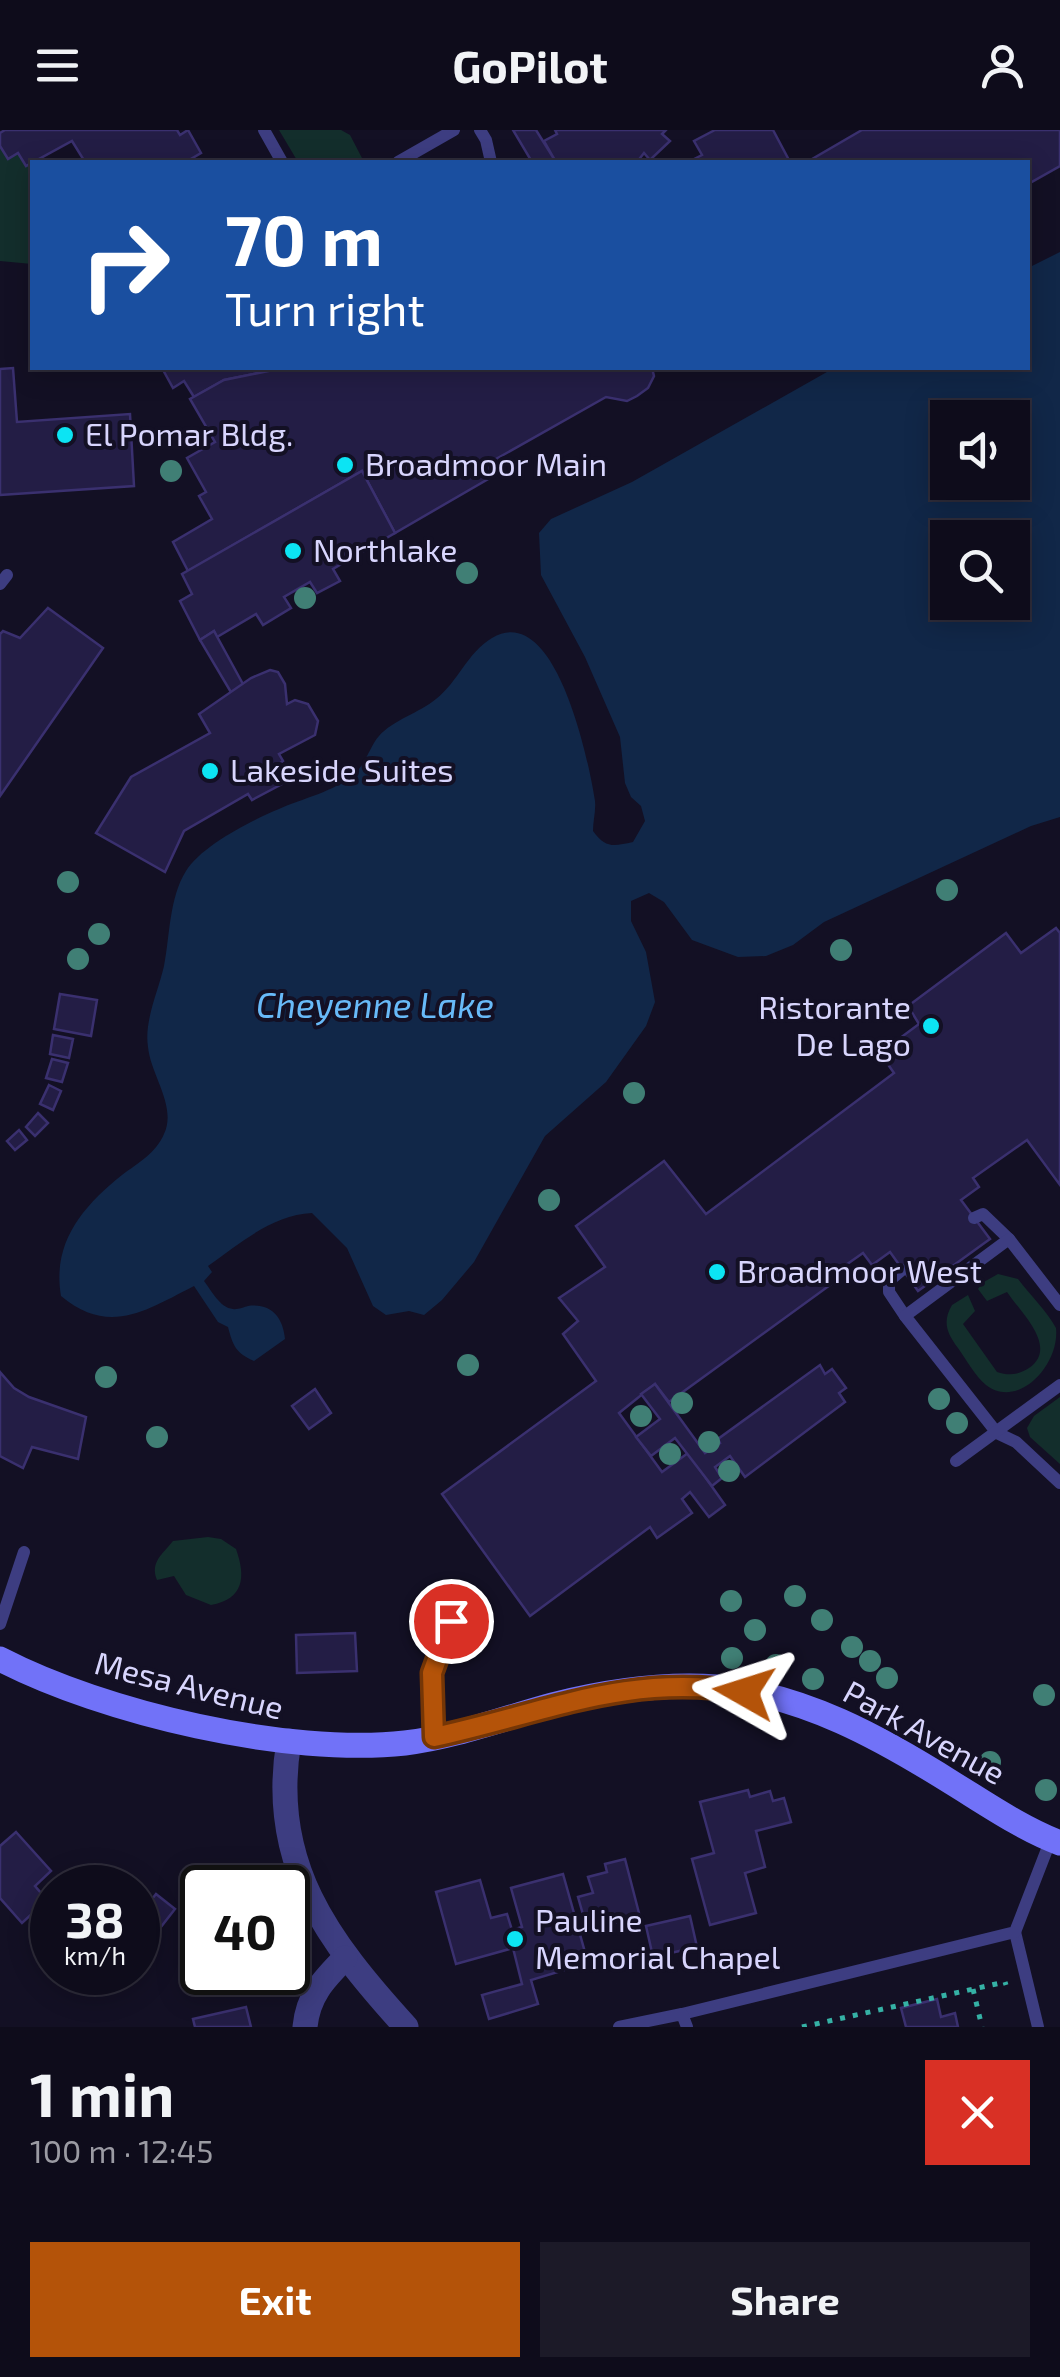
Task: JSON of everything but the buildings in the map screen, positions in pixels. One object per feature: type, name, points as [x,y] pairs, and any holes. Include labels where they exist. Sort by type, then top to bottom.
[{"type":"street","name":"Mesa Avenue","points":[[0,1660],[128,1708],[180,1722],[289,1741],[283,1776],[284,1820],[294,1862],[345,1958],[406,2027]]},
{"type":"street","name":"Park Avenue","points":[[289,1741],[390,1743],[434,1737],[615,1690],[671,1685],[768,1695],[818,1711],[874,1737],[1056,1841]]},
{"type":"street","points":[[305,2027],[307,2005],[320,1982],[345,1958]]},
{"type":"lane","points":[[264,130],[281,160]]},
{"type":"lane","points":[[402,160],[454,130]]},
{"type":"lane","points":[[480,130],[491,160]]},
{"type":"lane","points":[[974,1218],[983,1214],[1009,1238],[1060,1305]]},
{"type":"lane","points":[[905,1316],[1009,1238]]},
{"type":"lane","points":[[902,1270],[889,1281],[890,1292],[905,1316],[997,1433],[1016,1442],[1060,1484]]},
{"type":"lane","points":[[956,1462],[1060,1385]]},
{"type":"lane","points":[[0,1624],[24,1552]]},
{"type":"lane","points":[[434,1737],[432,1673],[451,1621]]},
{"type":"lane","points":[[1038,2027],[1014,1932],[1056,1841]]},
{"type":"lane","points":[[619,2027],[685,2021],[1014,1932]]},
{"type":"path","points":[[802,2027],[835,2023],[1006,1982],[1009,1997]]},
{"type":"path","points":[[973,1989],[982,2027]]},
{"type":"green space","points":[[279,130],[341,130],[350,135],[363,160],[297,160]]},
{"type":"green space","points":[[0,146],[8,158],[18,153],[26,166],[30,164],[30,264],[0,261]]},
{"type":"green space","points":[[998,1274],[1018,1279],[1056,1328],[1051,1356],[1044,1369],[1023,1388],[1011,1392],[998,1391],[982,1381],[947,1327],[952,1305],[968,1295],[975,1311],[963,1324],[997,1372],[1017,1373],[1037,1360],[1039,1340],[1007,1292],[987,1301],[978,1289]]},
{"type":"green space","points":[[1060,1397],[1060,1464],[1030,1437],[1027,1428],[1034,1416]]},
{"type":"green space","points":[[221,1539],[236,1549],[241,1569],[236,1592],[211,1605],[186,1595],[174,1576],[157,1580],[155,1574],[158,1559],[173,1541]]},
{"type":"water","name":"Cheyenne Lake","points":[[1060,252],[1060,817],[1031,826],[824,922],[793,945],[766,956],[738,957],[692,940],[664,902],[649,893],[631,901],[631,921],[646,952],[655,1002],[646,1026],[606,1082],[545,1136],[474,1262],[424,1315],[409,1311],[386,1315],[373,1306],[347,1248],[312,1213],[270,1225],[208,1266],[212,1272],[204,1281],[224,1305],[235,1309],[264,1307],[282,1325],[285,1339],[254,1361],[236,1348],[228,1327],[218,1322],[194,1286],[127,1315],[95,1315],[78,1308],[61,1296],[59,1277],[61,1259],[73,1228],[94,1200],[151,1152],[164,1134],[167,1113],[150,1058],[148,1027],[180,882],[193,862],[215,843],[346,780],[358,770],[385,730],[436,699],[483,644],[515,632],[534,642],[551,663],[565,691],[591,781],[595,805],[593,831],[611,845],[633,842],[645,821],[641,806],[631,797],[625,783],[620,737],[585,657],[541,575],[539,533],[551,519],[632,482],[830,370],[1030,370],[1030,267]]},
{"type":"place","name":"El Pomar Bldg.","points":[[65,435]]},
{"type":"place","name":"Broadmoor Main","points":[[345,465]]},
{"type":"place","name":"Northlake","points":[[293,551]]},
{"type":"place","name":"Lakeside Suites","points":[[210,771]]},
{"type":"place","name":"Ristorante De Lago","points":[[931,1026]]},
{"type":"place","name":"Broadmoor West","points":[[717,1272]]},
{"type":"place","name":"Pauline Memorial Chapel","points":[[515,1939]]},
{"type":"route","points":[[451,1621],[432,1673],[434,1737],[615,1690],[671,1685],[744,1692]]}]
